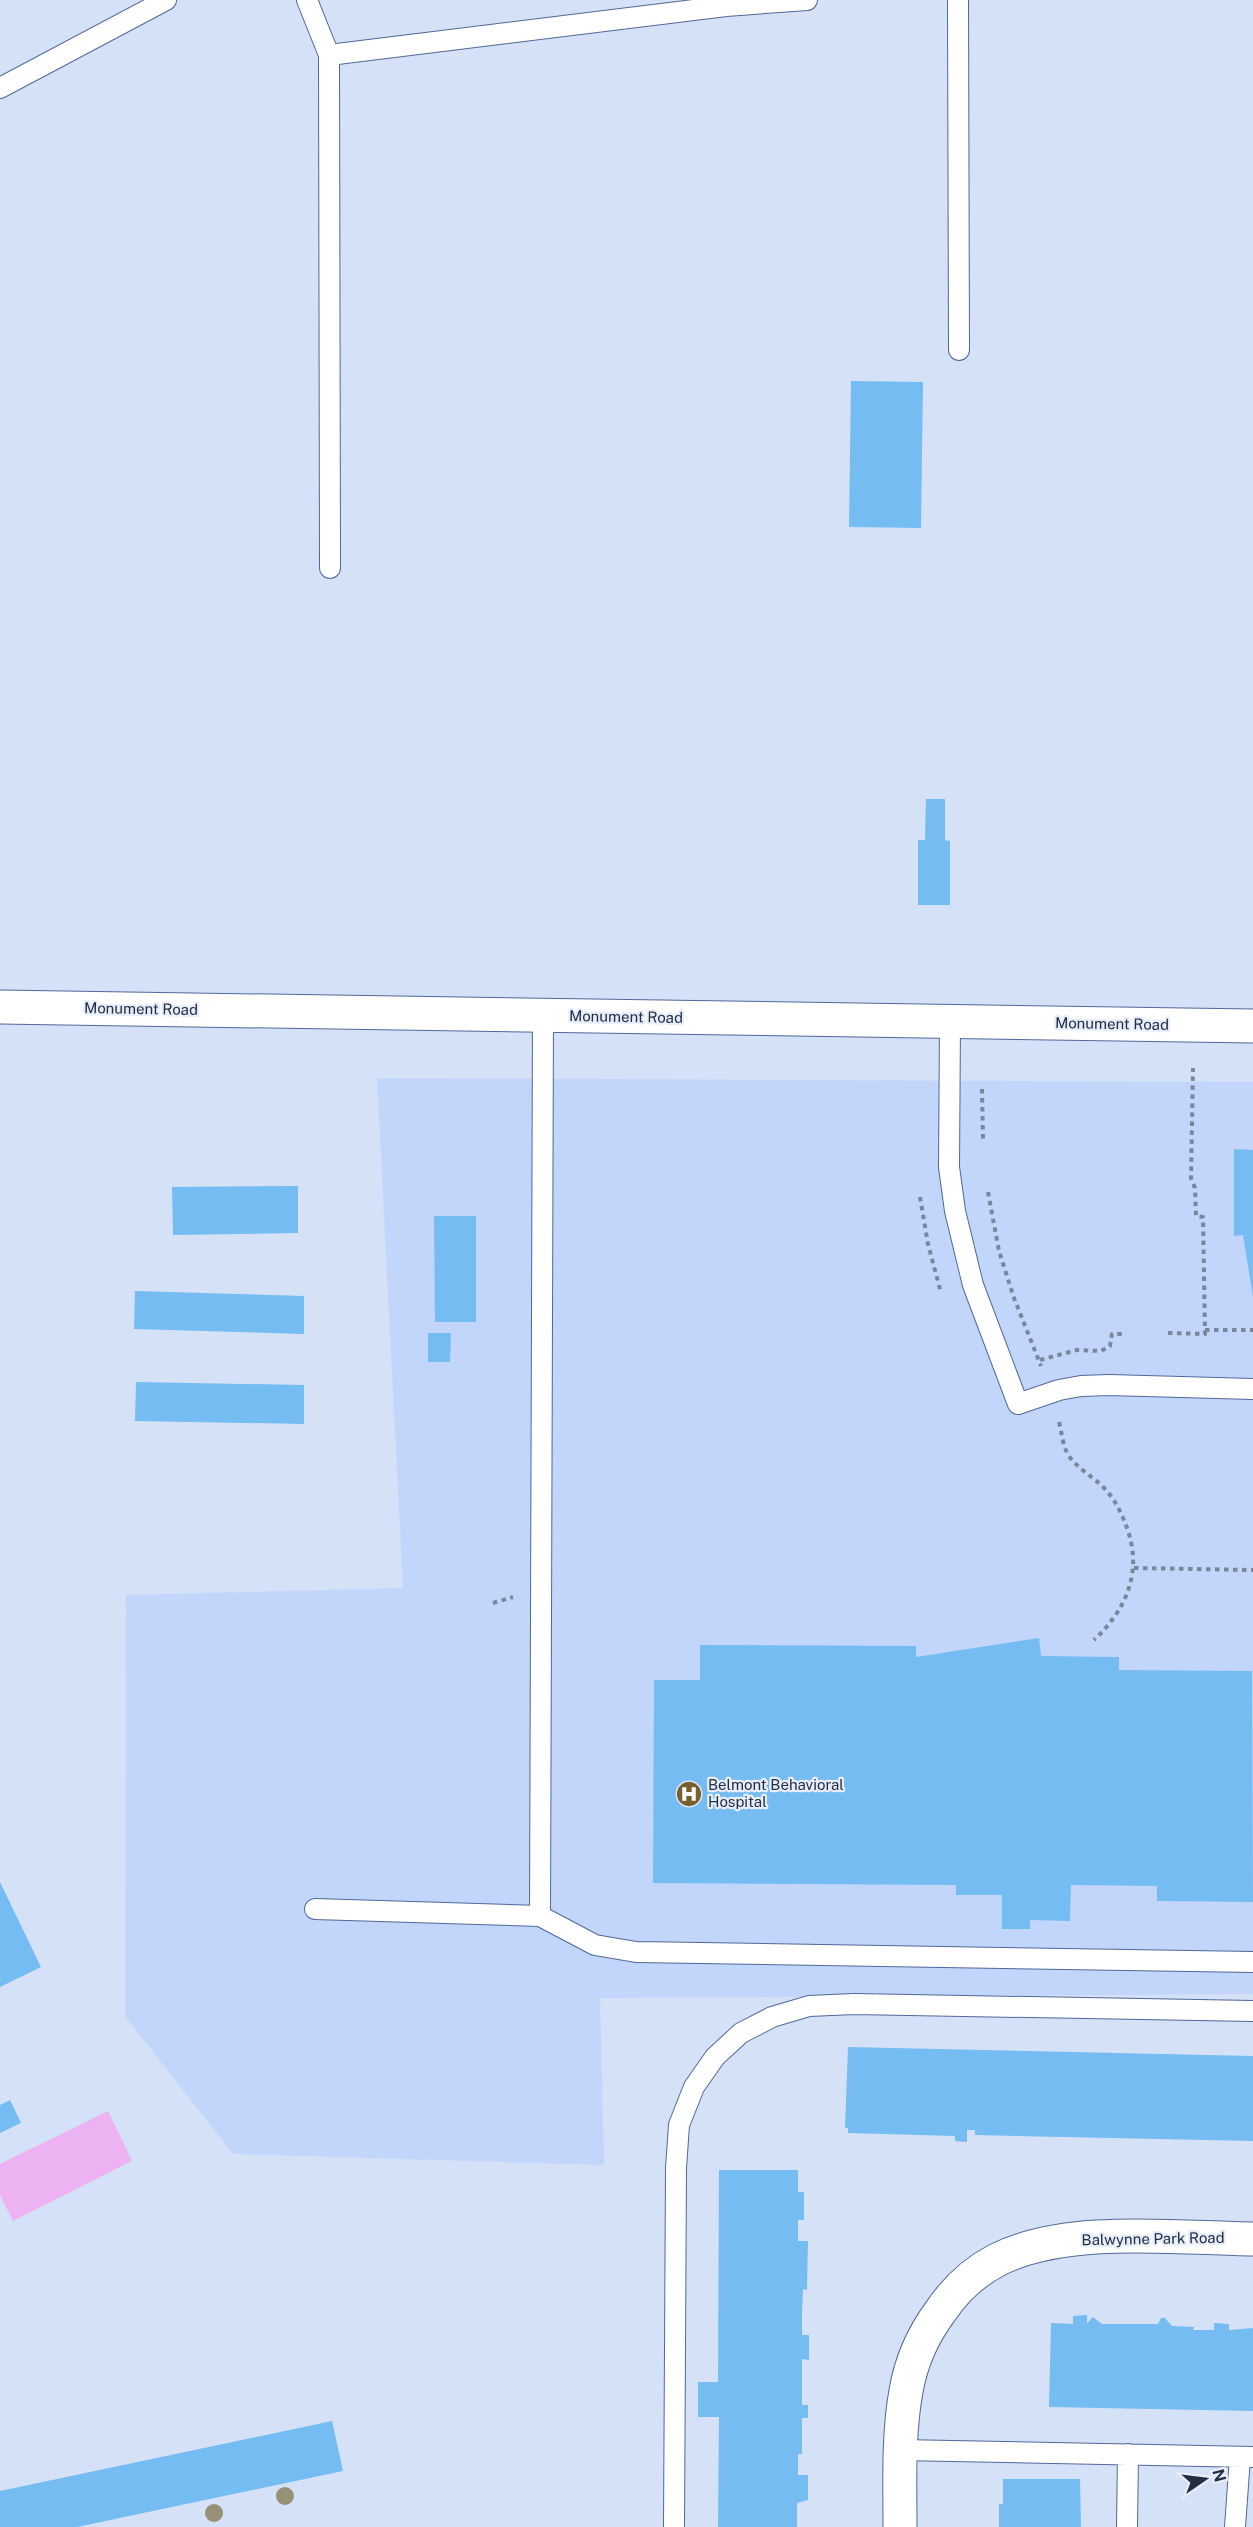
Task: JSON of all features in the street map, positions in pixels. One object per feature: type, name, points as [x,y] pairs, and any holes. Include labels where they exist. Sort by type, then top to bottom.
[{"type":"street","name":"Monument Road","points":[[0,1007],[1253,1026]]},
{"type":"street","name":"Balwynne Park Road","points":[[900,2527],[900,2450],[906,2390],[915,2356],[928,2328],[947,2301],[967,2281],[995,2261],[1023,2250],[1045,2245],[1098,2238],[1253,2239]]},
{"type":"lane","points":[[0,88],[166,0]]},
{"type":"lane","points":[[308,0],[328,55],[330,568]]},
{"type":"lane","points":[[328,55],[725,3],[807,0]]},
{"type":"lane","points":[[958,0],[960,350]]},
{"type":"lane","points":[[540,1917],[543,1016]]},
{"type":"lane","points":[[950,1022],[949,1167],[955,1210],[973,1285],[1018,1404],[1059,1390],[1081,1386],[1253,1389]]},
{"type":"lane","points":[[315,1909],[540,1917],[595,1945],[636,1952],[1253,1962]]},
{"type":"lane","points":[[674,2527],[676,2168],[679,2126],[699,2080],[715,2057],[741,2033],[772,2017],[809,2006],[1253,2011]]},
{"type":"lane","points":[[900,2450],[1247,2457],[1235,2527]]},
{"type":"lane","points":[[1127,2527],[1128,2454]]},
{"type":"path","points":[[1168,1333],[1205,1334],[1203,1217],[1196,1216],[1195,1188],[1191,1178],[1192,1068]]},
{"type":"path","points":[[982,1086],[983,1141]]},
{"type":"path","points":[[988,1192],[999,1251],[1014,1298],[1040,1360],[1041,1369]]},
{"type":"path","points":[[1205,1330],[1253,1330]]},
{"type":"path","points":[[1040,1360],[1077,1350],[1101,1351],[1110,1346],[1112,1334],[1124,1334]]},
{"type":"path","points":[[1058,1416],[1069,1457],[1104,1488],[1123,1515],[1131,1542],[1134,1568],[1131,1587],[1123,1607],[1094,1641]]},
{"type":"path","points":[[1134,1568],[1253,1570]]},
{"type":"shaded area","name":"Belmont Behavioral Hospital","points":[[377,1078],[1253,1082],[1253,1994],[600,1998],[604,2165],[233,2154],[125,2016],[126,1595],[403,1588]]},
{"type":"shaded area","points":[[108,2111],[132,2161],[13,2221],[0,2195],[0,2164]]},
{"type":"building","points":[[851,381],[923,382],[921,528],[849,527]]},
{"type":"building","points":[[926,799],[945,799],[945,840],[950,841],[950,905],[918,905],[918,840],[925,840]]},
{"type":"building","points":[[1234,1149],[1253,1150],[1253,1297],[1243,1235],[1234,1236]]},
{"type":"building","points":[[298,1186],[298,1233],[173,1235],[172,1187]]},
{"type":"building","points":[[434,1216],[476,1216],[476,1322],[435,1322]]},
{"type":"building","points":[[135,1291],[304,1296],[304,1334],[134,1329]]},
{"type":"building","points":[[428,1333],[451,1333],[450,1362],[428,1362]]},
{"type":"building","points":[[136,1382],[304,1385],[304,1424],[135,1421]]},
{"type":"building","points":[[1039,1638],[1041,1656],[1119,1657],[1119,1670],[1252,1671],[1253,1902],[1157,1901],[1157,1886],[1071,1885],[1070,1921],[1030,1920],[1030,1929],[1002,1929],[1002,1895],[956,1895],[956,1885],[653,1883],[654,1680],[700,1680],[700,1645],[916,1646],[916,1657]]},
{"type":"building","points":[[0,1882],[41,1967],[0,1987]]},
{"type":"building","points":[[848,2047],[1253,2056],[1253,2141],[975,2135],[975,2130],[967,2130],[967,2142],[955,2141],[955,2136],[848,2133],[848,2128],[845,2128]]},
{"type":"building","points":[[10,2100],[21,2123],[0,2133],[0,2105]]},
{"type":"building","points":[[719,2170],[798,2170],[798,2192],[804,2192],[804,2220],[798,2220],[798,2241],[808,2241],[807,2290],[803,2289],[802,2335],[809,2335],[809,2360],[802,2359],[802,2405],[808,2405],[808,2418],[802,2418],[802,2454],[798,2454],[798,2475],[808,2475],[808,2500],[797,2503],[797,2527],[718,2527],[719,2417],[698,2417],[698,2382],[718,2382]]},
{"type":"building","points":[[1087,2315],[1087,2323],[1093,2317],[1102,2324],[1158,2324],[1161,2318],[1165,2318],[1172,2326],[1194,2327],[1193,2330],[1214,2330],[1214,2323],[1229,2324],[1229,2330],[1253,2328],[1253,2411],[1049,2407],[1051,2323],[1073,2324],[1073,2316]]},
{"type":"building","points":[[332,2421],[343,2471],[77,2527],[0,2527],[0,2491]]},
{"type":"building","points":[[1003,2479],[1080,2479],[1081,2527],[999,2527],[999,2504],[1003,2504]]},
{"type":"place","name":"Belmont Behavioral Hospital","points":[[689,1794]]}]
